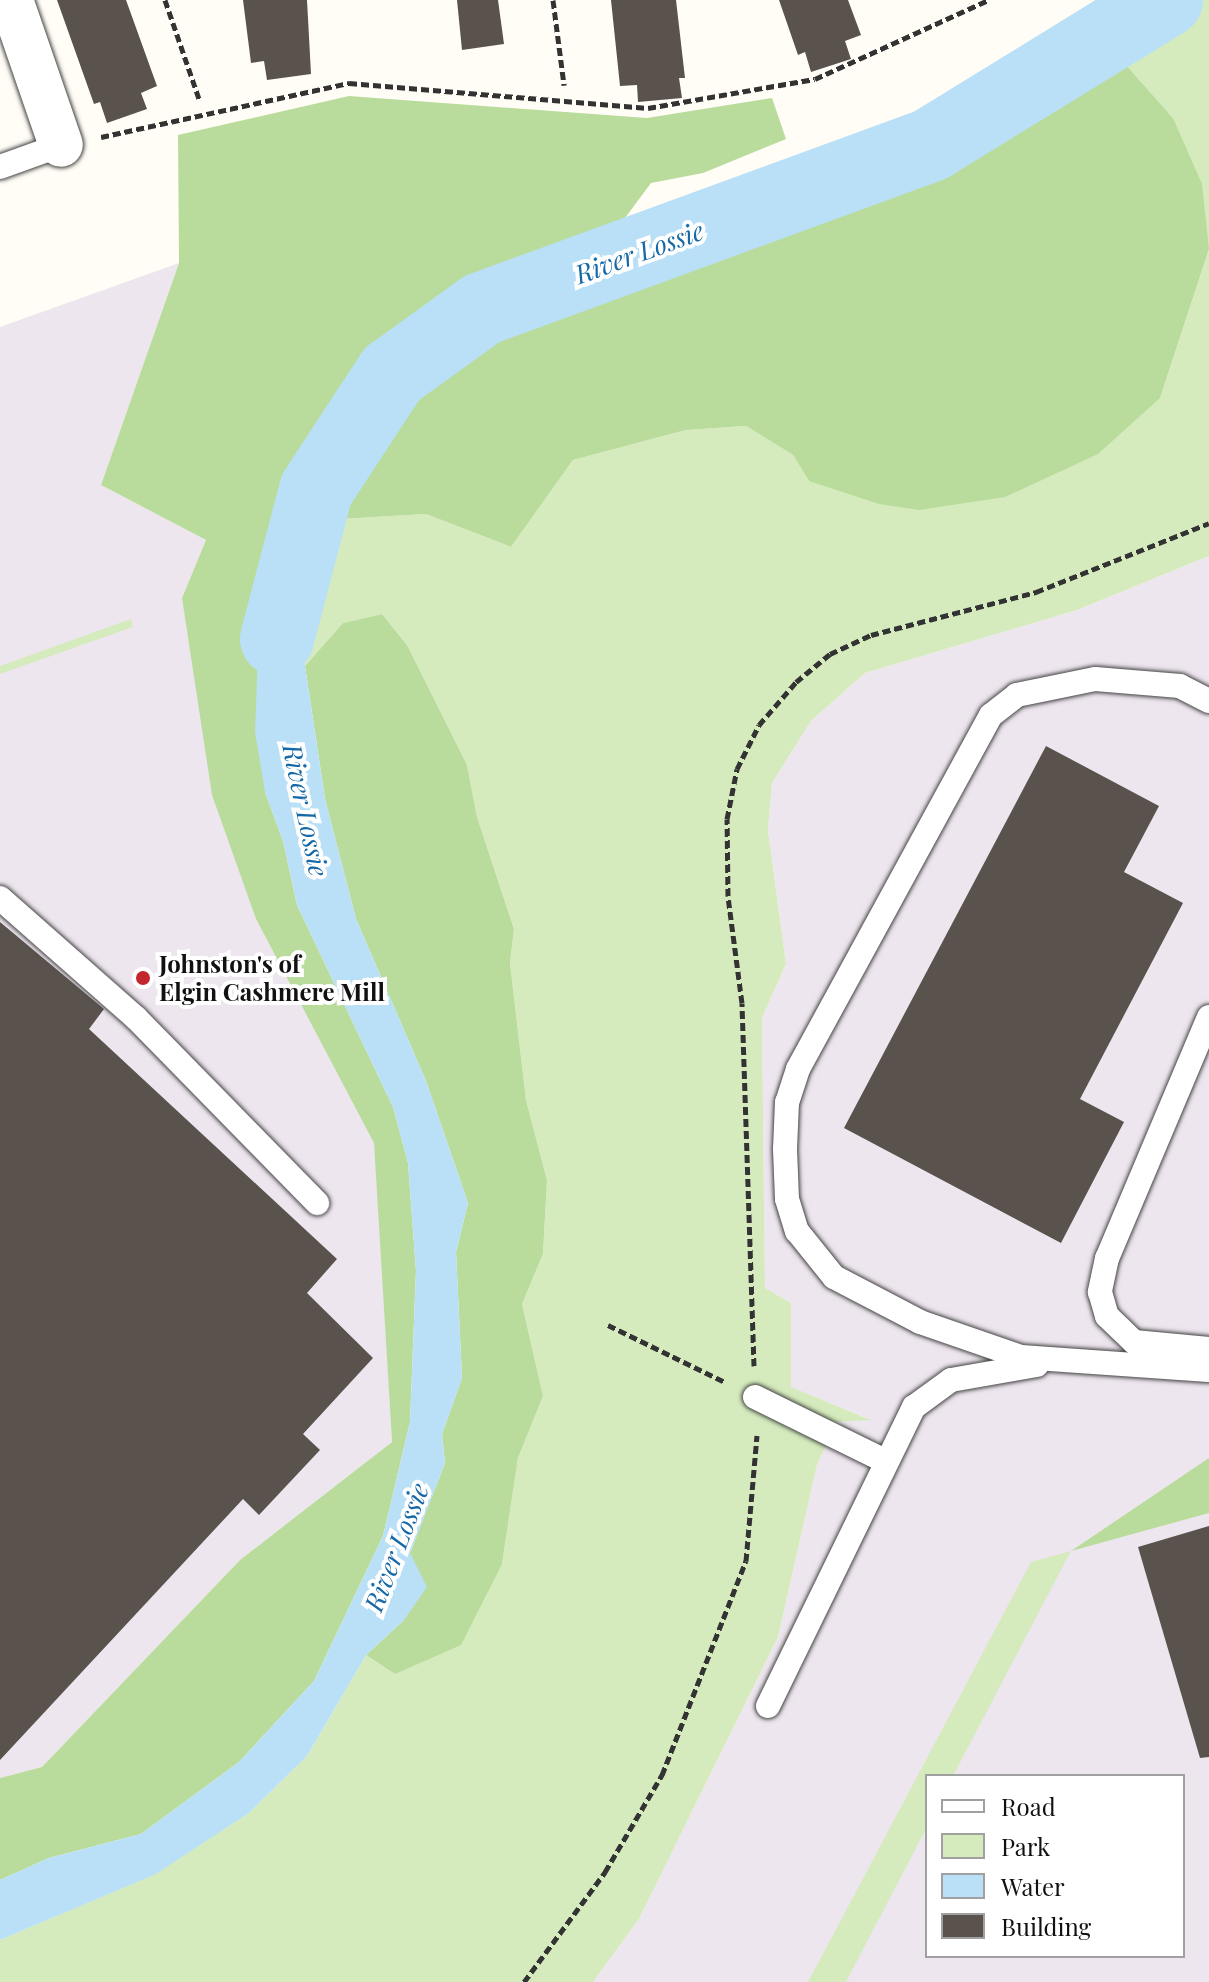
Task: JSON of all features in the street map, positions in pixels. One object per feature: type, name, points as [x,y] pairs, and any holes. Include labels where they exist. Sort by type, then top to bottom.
[{"type":"street","points":[[11,0],[61,145]]},
{"type":"lane","points":[[0,167],[61,145]]},
{"type":"lane","points":[[1051,1362],[920,1322],[834,1277],[811,1255],[787,1199],[787,1102],[798,1069],[991,715],[1017,695],[1095,679],[1180,686],[1209,701]]},
{"type":"lane","points":[[0,898],[136,1018],[317,1203]]},
{"type":"lane","points":[[1209,1017],[1107,1258],[1100,1292],[1107,1316],[1134,1342],[1209,1349]]},
{"type":"lane","points":[[768,1706],[885,1461],[914,1407],[930,1391],[951,1380],[1051,1362],[1209,1370]]},
{"type":"lane","points":[[755,1397],[885,1461]]},
{"type":"path","points":[[165,0],[199,99]]},
{"type":"path","points":[[553,0],[564,85]]},
{"type":"path","points":[[61,145],[349,83],[648,108],[815,79],[988,0]]},
{"type":"path","points":[[608,1325],[755,1397]]},
{"type":"shaded area","name":"Johnston's of Elgin Cashmere Mill","points":[[179,263],[101,485],[206,540],[182,598],[256,919],[375,1143],[392,1442],[240,1560],[42,1767],[0,1778],[0,327]]},
{"type":"shaded area","points":[[1209,556],[1209,1982],[593,1982],[639,1919],[778,1637],[817,1465],[837,1422],[869,1419],[790,1387],[791,1303],[765,1288],[762,1018],[786,964],[768,830],[772,783],[811,721],[865,673],[1077,610]]},
{"type":"green space","points":[[1199,0],[1209,0],[1209,249],[1173,118],[1119,57]]},
{"type":"green space","points":[[1119,57],[1173,118],[1202,184],[1209,249],[1160,398],[1098,454],[1005,497],[919,510],[879,504],[809,481],[793,455],[746,426],[686,430],[573,460],[511,547],[426,514],[340,519],[425,384],[508,335],[944,169]]},
{"type":"green space","points":[[349,96],[647,118],[772,98],[786,139],[703,173],[651,183],[622,222],[504,285],[447,308],[382,349],[328,418],[294,485],[261,573],[265,792],[283,841],[297,905],[393,1107],[408,1163],[416,1271],[410,1422],[383,1536],[314,1681],[239,1762],[141,1834],[49,1858],[0,1880],[0,1778],[42,1767],[240,1560],[392,1442],[374,1143],[256,919],[212,795],[182,598],[206,540],[101,485],[179,263],[178,135]]},
{"type":"green space","points":[[1209,249],[1209,556],[1077,610],[865,673],[811,721],[772,783],[768,830],[786,964],[762,1018],[765,1288],[791,1303],[791,1387],[871,1420],[837,1422],[817,1465],[778,1637],[639,1919],[593,1982],[0,1982],[0,1940],[155,1874],[249,1813],[307,1756],[366,1655],[395,1674],[502,1564],[518,1458],[543,1396],[522,1304],[543,1254],[547,1180],[526,1100],[510,963],[514,929],[477,817],[467,765],[407,645],[382,614],[343,623],[305,666],[317,552],[340,519],[426,514],[511,547],[573,460],[686,430],[746,426],[793,455],[809,481],[1160,398]]},
{"type":"green space","points":[[382,614],[407,645],[467,765],[477,817],[514,929],[510,963],[526,1100],[547,1180],[543,1254],[522,1304],[543,1396],[518,1458],[502,1564],[461,1645],[395,1674],[366,1655],[404,1620],[410,1553],[445,1463],[442,1434],[462,1378],[456,1252],[468,1203],[426,1081],[356,919],[325,799],[305,666],[343,623]]},
{"type":"green space","points":[[131,619],[133,627],[0,674],[0,666]]},
{"type":"green space","points":[[1209,1458],[1209,1513],[1071,1551]]},
{"type":"green space","points":[[1071,1551],[954,1774],[925,1774],[925,1831],[846,1982],[808,1982],[1031,1562]]},
{"type":"water","points":[[281,519],[317,552],[305,666],[325,799],[356,919],[426,1081],[468,1203],[456,1252],[462,1378],[442,1434],[445,1463],[410,1553],[427,1587],[404,1620],[366,1655],[307,1756],[249,1813],[156,1874],[0,1940],[0,1880],[49,1858],[141,1834],[239,1762],[314,1681],[383,1536],[410,1422],[416,1271],[408,1163],[393,1107],[297,905],[283,841],[265,792],[255,732],[261,573]]},
{"type":"building","points":[[57,0],[126,0],[157,86],[141,93],[147,109],[107,123],[100,102],[94,104]]},
{"type":"building","points":[[243,0],[307,0],[311,74],[267,80],[264,61],[251,63]]},
{"type":"building","points":[[457,0],[498,0],[504,44],[462,50]]},
{"type":"building","points":[[611,0],[676,0],[685,78],[679,78],[682,98],[638,102],[637,85],[620,86]]},
{"type":"building","points":[[779,0],[848,0],[861,35],[845,41],[851,59],[811,72],[805,52],[798,55]]},
{"type":"building","points":[[1046,746],[1159,806],[1124,872],[1183,903],[1080,1099],[1124,1122],[1061,1243],[844,1128]]},
{"type":"building","points":[[0,922],[104,1009],[89,1029],[337,1259],[307,1293],[373,1358],[303,1434],[320,1450],[259,1515],[243,1499],[0,1760]]},
{"type":"building","points":[[1209,1526],[1209,1757],[1200,1758],[1138,1547]]},
{"type":"waterway","name":"River Lossie","points":[[277,639],[316,490],[392,374],[482,309],[932,144],[1166,0]]},
{"type":"place","name":"Johnston's of Elgin Cashmere Mill","points":[[143,978]]}]
